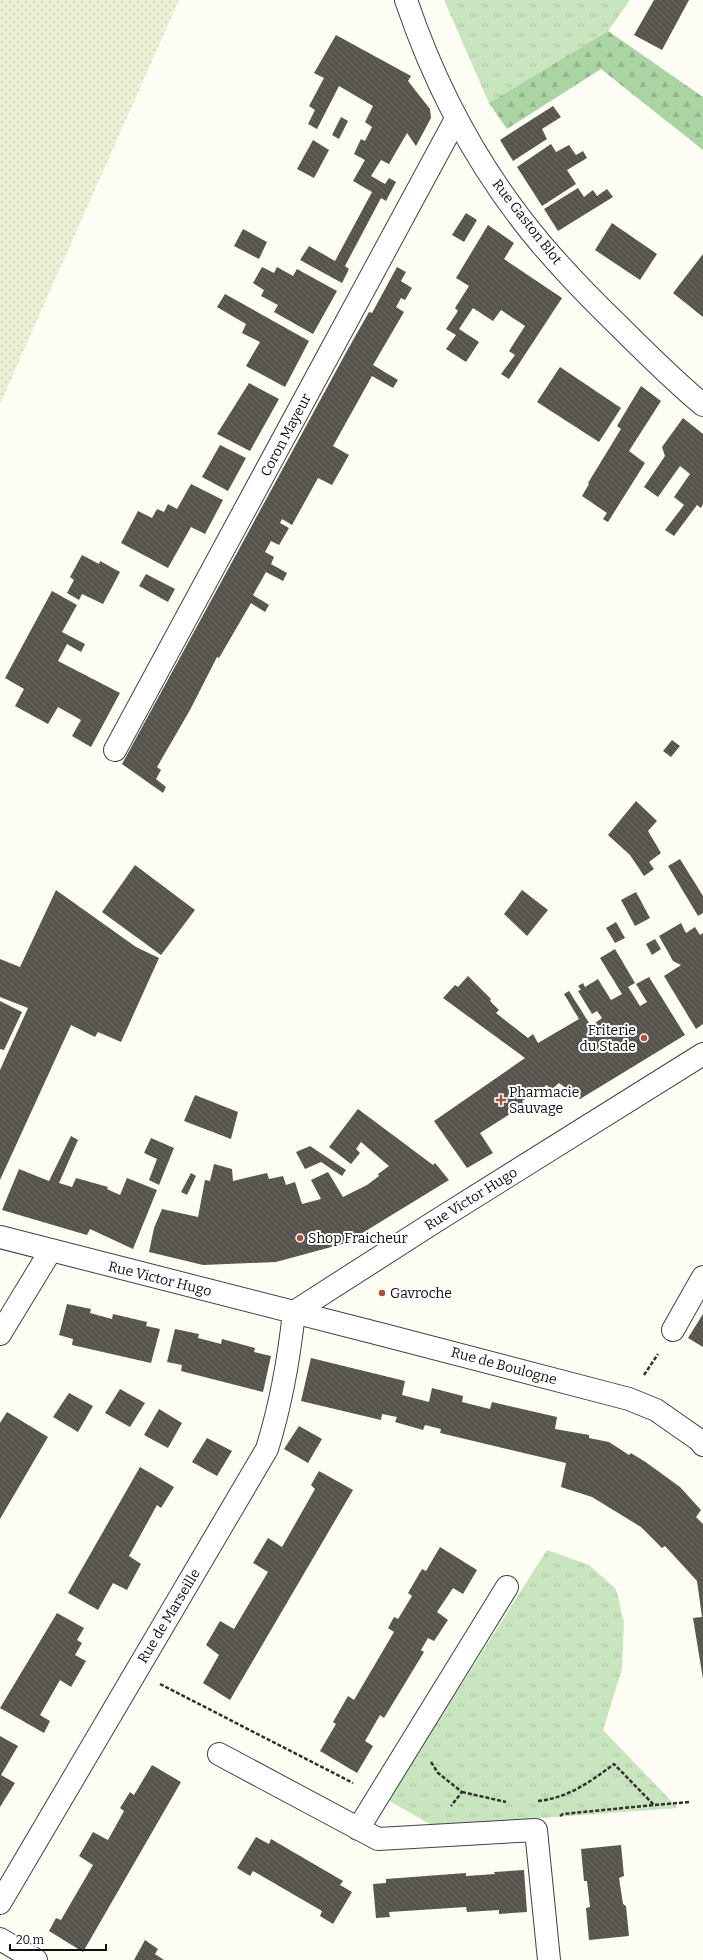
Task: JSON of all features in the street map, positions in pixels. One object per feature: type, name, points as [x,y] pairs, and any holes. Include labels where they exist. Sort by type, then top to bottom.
[{"type":"street","name":"Rue Gaston Blot","points":[[406,0],[432,70],[456,119],[515,210],[542,244],[591,298],[643,351],[703,405]]},
{"type":"street","name":"Coron Mayeur","points":[[115,750],[456,119]]},
{"type":"street","name":"Rue Victor Hugo","points":[[0,1237],[294,1312],[436,1220],[540,1157],[703,1054]]},
{"type":"street","points":[[0,1334],[51,1250]]},
{"type":"street","points":[[673,1330],[703,1277]]},
{"type":"street","name":"Rue de Boulogne","points":[[294,1312],[629,1399],[656,1410],[699,1440],[703,1445]]},
{"type":"street","name":"Rue de Marseille","points":[[0,1903],[267,1449],[278,1416],[285,1382],[294,1312]]},
{"type":"street","points":[[358,1829],[507,1587]]},
{"type":"street","points":[[219,1754],[378,1839],[536,1830],[549,1960]]},
{"type":"street","points":[[0,1939],[36,1960]]},
{"type":"path","points":[[629,1399],[673,1330]]},
{"type":"path","points":[[136,1672],[378,1796]]},
{"type":"path","points":[[414,1738],[438,1773],[462,1792],[512,1804]]},
{"type":"path","points":[[534,1801],[548,1800],[584,1786],[614,1764],[654,1805]]},
{"type":"path","points":[[430,1836],[462,1792]]},
{"type":"path","points":[[536,1830],[563,1814],[690,1802]]},
{"type":"green space","points":[[0,0],[179,0],[0,404]]},
{"type":"green space","points":[[444,0],[630,0],[608,31],[489,103]]},
{"type":"green space","points":[[608,31],[703,97],[703,150],[601,69],[507,129],[489,103]]},
{"type":"green space","points":[[547,1550],[589,1565],[616,1589],[624,1622],[622,1669],[603,1730],[678,1808],[433,1826],[388,1800]]},
{"type":"building","points":[[654,0],[689,0],[662,50],[634,35]]},
{"type":"building","points":[[336,35],[411,76],[408,81],[430,109],[431,118],[416,146],[407,133],[389,164],[381,160],[371,176],[385,184],[389,178],[396,182],[386,201],[381,198],[345,266],[349,269],[342,283],[300,260],[309,246],[335,261],[372,192],[353,181],[365,160],[354,154],[361,139],[365,141],[372,127],[365,122],[373,106],[339,86],[317,129],[308,124],[315,110],[309,106],[324,78],[314,73]]},
{"type":"building","points":[[553,106],[561,117],[542,129],[547,139],[513,161],[500,140]]},
{"type":"building","points":[[341,117],[348,121],[339,139],[332,135]]},
{"type":"building","points":[[313,140],[329,150],[314,178],[297,169]]},
{"type":"building","points":[[551,144],[556,152],[569,145],[576,155],[583,151],[587,158],[567,170],[576,184],[542,206],[517,167]]},
{"type":"building","points":[[578,188],[584,197],[593,190],[597,196],[607,189],[613,197],[558,231],[544,209]]},
{"type":"building","points":[[466,213],[477,220],[464,242],[452,235]]},
{"type":"building","points":[[612,223],[657,254],[640,280],[595,250]]},
{"type":"building","points":[[488,225],[514,243],[504,259],[562,298],[509,379],[501,374],[515,355],[509,351],[525,326],[501,310],[493,321],[473,308],[459,329],[479,342],[466,362],[446,349],[456,335],[446,329],[458,311],[455,308],[469,286],[456,278]]},
{"type":"building","points":[[243,229],[267,242],[259,259],[234,246]]},
{"type":"building","points":[[703,254],[703,317],[673,293]]},
{"type":"building","points":[[262,267],[274,273],[277,267],[293,276],[297,269],[337,291],[313,334],[274,312],[278,305],[261,296],[264,290],[253,283]]},
{"type":"building","points":[[397,267],[406,272],[401,281],[412,288],[405,300],[401,298],[396,307],[404,312],[373,365],[398,380],[393,388],[372,376],[333,446],[349,455],[332,485],[318,478],[292,525],[282,519],[280,523],[289,528],[279,545],[271,541],[265,552],[274,557],[271,564],[287,573],[283,581],[266,572],[253,595],[269,605],[265,612],[251,603],[219,658],[217,657],[190,710],[157,767],[161,770],[156,779],[166,787],[163,793],[122,764],[348,349],[369,312],[372,313]]},
{"type":"building","points":[[225,294],[309,341],[285,387],[246,366],[260,342],[242,333],[246,324],[217,307]]},
{"type":"building","points":[[560,367],[621,408],[599,442],[537,402]]},
{"type":"building","points":[[249,383],[279,399],[250,451],[217,434]]},
{"type":"building","points":[[641,386],[661,401],[629,451],[645,463],[608,522],[603,519],[607,513],[582,496],[589,484],[588,483],[621,429],[617,426]]},
{"type":"building","points":[[683,418],[703,434],[703,504],[701,508],[697,505],[674,536],[665,530],[684,505],[674,497],[690,474],[680,466],[658,497],[644,487],[665,456],[662,447]]},
{"type":"building","points":[[220,445],[246,458],[228,491],[202,477]]},
{"type":"building","points":[[191,484],[223,500],[205,534],[191,527],[168,568],[121,543],[138,511],[152,518],[157,509],[164,512],[168,504],[177,509]]},
{"type":"building","points":[[82,555],[99,564],[100,561],[120,572],[103,604],[82,594],[79,600],[67,593],[74,580],[70,577]]},
{"type":"building","points":[[146,574],[175,589],[168,602],[139,586]]},
{"type":"building","points":[[52,591],[77,605],[62,632],[85,644],[81,652],[67,644],[58,661],[120,693],[91,747],[72,736],[81,720],[58,707],[48,724],[15,706],[24,689],[5,678]]},
{"type":"building","points":[[672,740],[680,746],[671,757],[663,751]]},
{"type":"building","points":[[636,801],[657,821],[648,831],[661,853],[649,862],[654,869],[644,876],[630,855],[608,835]]},
{"type":"building","points":[[680,859],[703,896],[703,913],[698,916],[668,866]]},
{"type":"building","points":[[135,865],[195,910],[161,955],[102,912]]},
{"type":"building","points":[[56,890],[136,947],[159,958],[121,1042],[98,1032],[95,1037],[71,1025],[0,1180],[0,1070],[28,1008],[0,997],[0,959],[20,967]]},
{"type":"building","points":[[522,890],[548,910],[527,936],[504,914]]},
{"type":"building","points":[[636,892],[650,918],[635,926],[621,900]]},
{"type":"building","points":[[616,922],[625,938],[615,943],[606,928]]},
{"type":"building","points":[[681,923],[686,933],[695,927],[700,935],[703,933],[703,1024],[696,1029],[664,976],[681,965],[673,961],[659,936]]},
{"type":"building","points":[[655,939],[661,949],[652,955],[646,944]]},
{"type":"building","points":[[615,949],[635,983],[628,987],[640,1006],[647,1002],[636,984],[649,977],[685,1035],[580,1099],[559,1083],[551,1090],[547,1085],[522,1101],[524,1105],[480,1133],[493,1153],[467,1168],[434,1121],[525,1058],[443,998],[455,985],[458,987],[468,976],[491,999],[490,1001],[499,1010],[496,1013],[528,1038],[533,1034],[538,1043],[579,1019],[564,994],[569,991],[591,1026],[602,1018],[597,1011],[592,1014],[578,991],[581,990],[578,986],[583,983],[585,987],[598,979],[611,1000],[622,994],[600,958]]},
{"type":"building","points":[[0,1001],[22,1012],[4,1050],[0,1049]]},
{"type":"building","points":[[195,1095],[238,1112],[231,1139],[184,1121]]},
{"type":"building","points":[[358,1109],[433,1165],[435,1163],[449,1180],[346,1243],[276,1262],[203,1265],[149,1252],[154,1228],[162,1209],[198,1217],[205,1180],[210,1181],[214,1164],[232,1169],[233,1181],[267,1173],[269,1179],[283,1176],[286,1185],[295,1182],[302,1204],[321,1199],[311,1180],[328,1172],[343,1197],[367,1185],[389,1166],[361,1142],[356,1149],[360,1153],[351,1164],[329,1147]]},
{"type":"building","points":[[71,1136],[78,1140],[59,1183],[72,1187],[76,1178],[108,1187],[107,1189],[120,1195],[127,1178],[157,1190],[133,1249],[90,1229],[87,1235],[2,1210],[19,1169],[49,1181]]},
{"type":"building","points":[[151,1138],[174,1148],[159,1185],[149,1180],[157,1159],[144,1153]]},
{"type":"building","points":[[310,1146],[346,1170],[342,1176],[321,1162],[305,1169],[296,1152]]},
{"type":"building","points":[[191,1173],[196,1176],[187,1195],[181,1192]]},
{"type":"building","points":[[67,1304],[91,1309],[90,1313],[112,1319],[113,1314],[147,1322],[146,1326],[160,1329],[151,1363],[72,1345],[73,1339],[59,1335]]},
{"type":"building","points":[[703,1314],[703,1347],[688,1338]]},
{"type":"building","points":[[175,1329],[199,1334],[198,1338],[221,1344],[222,1339],[255,1348],[254,1352],[271,1356],[263,1392],[181,1371],[182,1365],[167,1362]]},
{"type":"building","points":[[311,1358],[405,1381],[402,1395],[429,1402],[432,1388],[463,1396],[462,1402],[490,1409],[492,1402],[557,1417],[555,1429],[589,1435],[589,1438],[609,1442],[629,1455],[631,1453],[647,1463],[680,1487],[701,1510],[696,1517],[703,1524],[703,1679],[693,1618],[702,1617],[697,1581],[665,1546],[662,1548],[641,1527],[592,1497],[561,1487],[566,1463],[440,1433],[441,1429],[425,1425],[423,1430],[395,1422],[397,1417],[382,1414],[381,1420],[301,1401]]},
{"type":"building","points":[[120,1389],[145,1403],[130,1427],[105,1413]]},
{"type":"building","points":[[69,1393],[93,1406],[78,1432],[53,1417]]},
{"type":"building","points":[[159,1409],[182,1423],[168,1448],[144,1435]]},
{"type":"building","points":[[7,1412],[48,1437],[0,1519],[0,1423]]},
{"type":"building","points":[[299,1426],[322,1439],[308,1463],[284,1449]]},
{"type":"building","points":[[207,1438],[232,1451],[217,1476],[192,1462]]},
{"type":"building","points":[[140,1467],[174,1487],[161,1508],[157,1505],[129,1556],[141,1564],[127,1590],[113,1583],[98,1610],[68,1593]]},
{"type":"building","points":[[319,1471],[353,1490],[230,1700],[203,1683],[219,1655],[206,1645],[220,1621],[234,1629],[268,1572],[253,1563],[268,1538],[282,1547],[315,1489],[311,1485]]},
{"type":"building","points":[[440,1547],[477,1570],[463,1594],[453,1588],[437,1612],[448,1620],[434,1641],[428,1638],[421,1650],[424,1652],[384,1718],[380,1715],[365,1741],[373,1746],[357,1773],[320,1751],[336,1724],[333,1722],[348,1696],[354,1700],[394,1632],[388,1628],[394,1617],[398,1619],[412,1596],[408,1593],[422,1569],[426,1571]]},
{"type":"building","points":[[57,1613],[84,1628],[77,1640],[82,1643],[75,1655],[86,1661],[71,1687],[60,1680],[40,1715],[50,1721],[44,1733],[0,1708]]},
{"type":"building","points":[[0,1736],[18,1746],[1,1775],[15,1783],[0,1807]]},
{"type":"building","points":[[152,1765],[181,1782],[83,1952],[49,1931],[56,1918],[61,1920],[93,1865],[79,1856],[93,1832],[108,1840],[124,1811],[120,1808],[130,1792],[134,1795]]},
{"type":"building","points":[[256,1837],[269,1844],[271,1839],[343,1881],[340,1885],[352,1892],[333,1924],[320,1916],[322,1911],[253,1871],[250,1876],[237,1868]]},
{"type":"building","points":[[621,1845],[624,1876],[619,1878],[623,1904],[626,1906],[629,1936],[589,1940],[586,1908],[590,1907],[587,1881],[584,1881],[581,1849]]},
{"type":"building","points":[[524,1870],[527,1912],[499,1914],[499,1910],[467,1912],[466,1907],[389,1912],[390,1917],[376,1918],[373,1884],[386,1883],[386,1879],[466,1873],[466,1876]]},
{"type":"building","points":[[145,1940],[158,1949],[155,1954],[164,1960],[134,1960]]},
{"type":"place","name":"Friterie du Stade","points":[[644,1038]]},
{"type":"place","name":"Pharmacie Sauvage","points":[[501,1100]]},
{"type":"place","name":"Shop Fraicheur","points":[[300,1238]]},
{"type":"place","name":"Gavroche","points":[[382,1293]]}]
